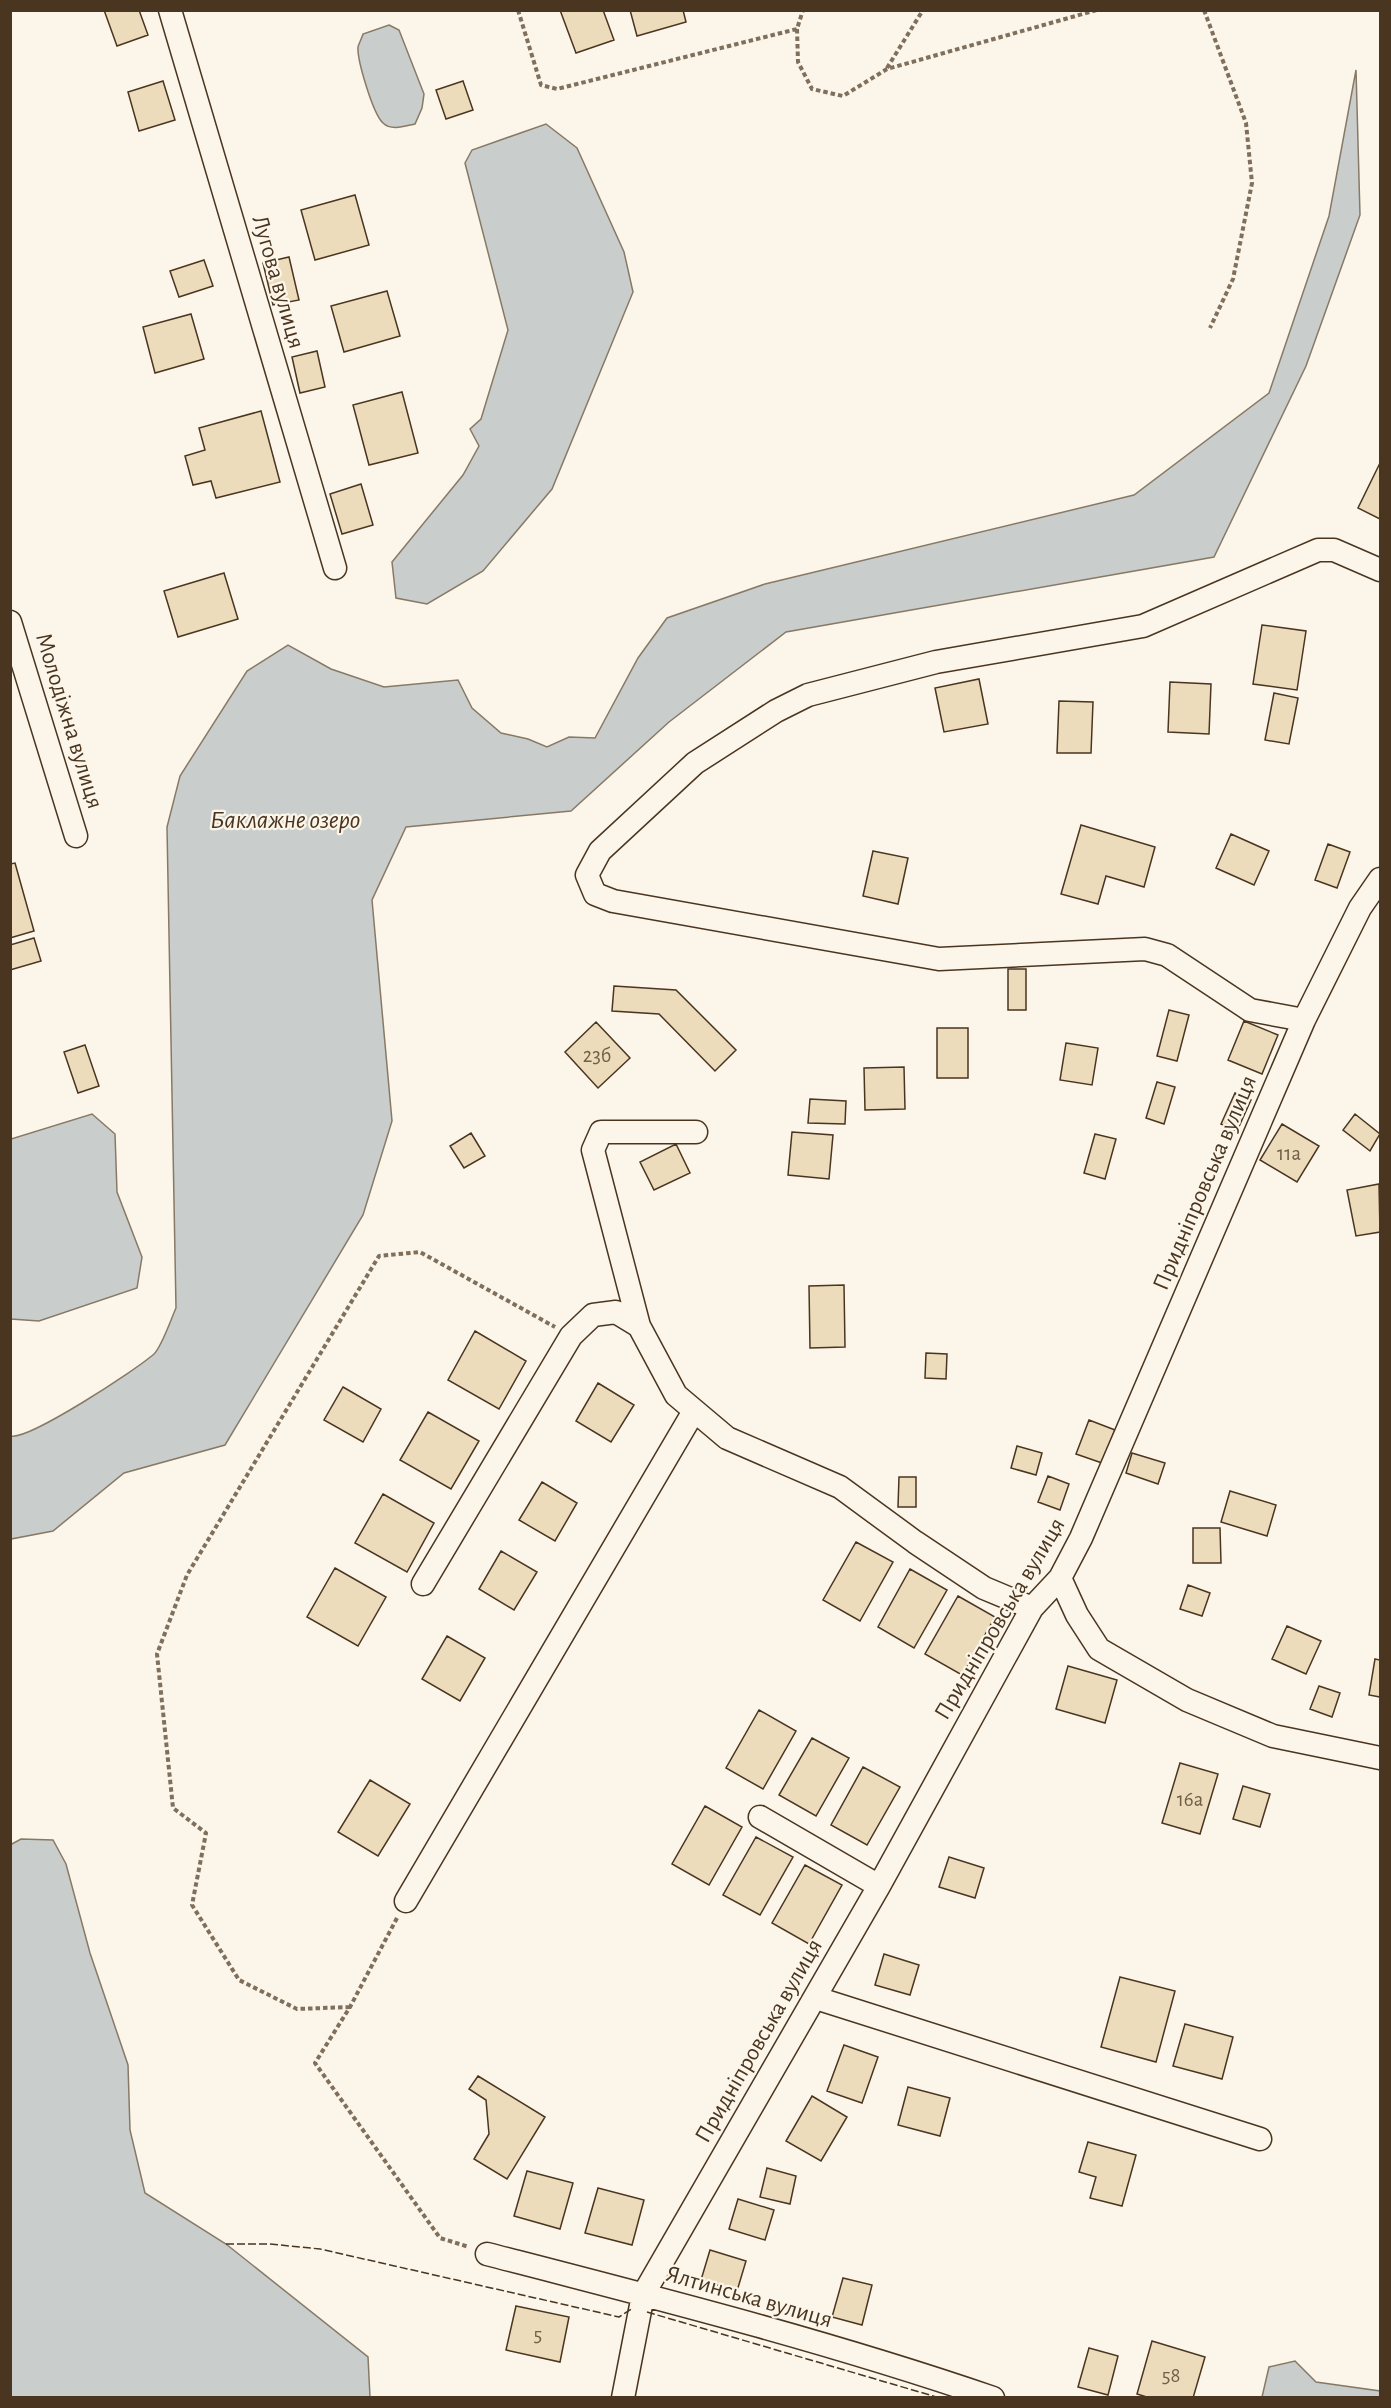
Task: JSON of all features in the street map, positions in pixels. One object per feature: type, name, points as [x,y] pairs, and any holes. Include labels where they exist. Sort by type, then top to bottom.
[{"type":"street","name":"Лугова вулиця","points":[[170,10],[335,568]]},
{"type":"street","points":[[1304,1020],[1250,1010],[1167,955],[1145,949],[939,960],[613,901],[595,894],[587,875],[600,851],[695,763],[776,711],[808,695],[936,662],[1143,626],[1318,550],[1334,550],[1380,570]]},
{"type":"street","name":"Молодіжна вулиця","points":[[10,622],[76,836]]},
{"type":"street","name":"Придніпровська вулиця","points":[[623,2397],[643,2295],[816,1998],[1032,1608],[1060,1578],[1081,1538],[1304,1020],[1360,908],[1380,879]]},
{"type":"street","points":[[696,1132],[601,1132],[593,1150],[639,1326],[676,1395],[727,1438],[840,1487],[984,1588],[1032,1608]]},
{"type":"street","points":[[423,1584],[571,1336],[593,1315],[616,1312],[639,1326]]},
{"type":"street","points":[[406,1901],[694,1411]]},
{"type":"street","points":[[1060,1578],[1077,1615],[1099,1649],[1187,1700],[1274,1736],[1380,1758]]},
{"type":"street","points":[[760,1817],[879,1886]]},
{"type":"street","points":[[816,1998],[1260,2139]]},
{"type":"street","name":"Ялтинська вулиця","points":[[487,2254],[643,2295],[933,2377],[993,2397]]},
{"type":"path","points":[[518,10],[541,85],[557,89],[797,29]]},
{"type":"path","points":[[803,10],[797,29],[798,62],[812,89],[843,96],[887,69],[1096,10]]},
{"type":"path","points":[[887,69],[923,10]]},
{"type":"path","points":[[1204,10],[1246,123],[1252,183],[1233,279],[1210,328]]},
{"type":"path","points":[[350,2007],[297,2009],[238,1980],[192,1905],[206,1833],[173,1808],[157,1654],[187,1575],[380,1256],[420,1252],[571,1336]]},
{"type":"path","points":[[406,1901],[350,2007],[315,2062],[440,2238],[487,2254]]},
{"type":"water","points":[[389,25],[399,30],[424,94],[422,108],[415,124],[398,127],[390,127],[379,118],[366,86],[358,54],[363,34]]},
{"type":"water","name":"Баклажне озеро","points":[[1356,70],[1360,215],[1306,366],[1214,557],[786,632],[669,722],[571,811],[406,827],[372,900],[392,1121],[363,1215],[225,1445],[124,1473],[53,1531],[11,1539],[11,1436],[22,1434],[59,1416],[106,1388],[154,1354],[176,1308],[167,827],[180,776],[247,671],[288,645],[331,669],[384,687],[458,680],[472,708],[501,733],[528,739],[547,747],[569,737],[595,738],[638,658],[667,618],[765,584],[1134,495],[1269,393],[1329,216]]},
{"type":"water","points":[[546,124],[577,148],[624,252],[633,292],[552,489],[483,571],[427,604],[396,598],[392,562],[463,475],[479,446],[470,429],[481,419],[508,330],[465,163],[472,150]]},
{"type":"water","points":[[92,1114],[115,1134],[117,1192],[142,1257],[137,1288],[39,1321],[11,1319],[11,1139]]},
{"type":"water","points":[[21,1839],[53,1840],[66,1864],[90,1953],[128,2065],[130,2130],[145,2193],[226,2244],[368,2357],[370,2397],[11,2397],[10,1845]]},
{"type":"water","points":[[1295,2361],[1316,2382],[1380,2391],[1380,2397],[1262,2397],[1269,2367]]},
{"type":"building","points":[[104,10],[139,10],[148,35],[117,46]]},
{"type":"building","points":[[560,10],[603,10],[614,40],[576,53]]},
{"type":"building","points":[[630,10],[683,10],[686,22],[637,36]]},
{"type":"building","points":[[163,81],[175,120],[139,131],[128,92]]},
{"type":"building","points":[[463,81],[473,110],[446,119],[436,90]]},
{"type":"building","points":[[355,195],[369,245],[315,260],[301,210]]},
{"type":"building","points":[[289,257],[299,300],[273,305],[263,263]]},
{"type":"building","points":[[204,260],[213,286],[179,297],[170,271]]},
{"type":"building","points":[[387,291],[400,336],[344,352],[331,306]]},
{"type":"building","points":[[191,314],[204,359],[155,373],[143,327]]},
{"type":"building","points":[[317,351],[325,387],[300,393],[292,357]]},
{"type":"building","points":[[402,392],[418,453],[369,465],[353,405]]},
{"type":"building","points":[[261,411],[280,482],[216,498],[211,481],[193,485],[185,456],[205,450],[199,428]]},
{"type":"building","points":[[1380,463],[1380,519],[1358,508]]},
{"type":"building","points":[[361,484],[373,525],[342,534],[330,494]]},
{"type":"building","points":[[224,573],[238,619],[178,637],[164,591]]},
{"type":"building","points":[[1262,625],[1306,631],[1297,690],[1253,684]]},
{"type":"building","points":[[979,679],[988,724],[944,732],[935,688]]},
{"type":"building","points":[[1170,682],[1211,684],[1209,734],[1168,732]]},
{"type":"building","points":[[1274,693],[1298,698],[1289,744],[1265,740]]},
{"type":"building","points":[[1059,701],[1093,702],[1091,753],[1057,753]]},
{"type":"building","points":[[1081,825],[1155,847],[1144,887],[1106,876],[1098,904],[1061,894]]},
{"type":"building","points":[[1231,834],[1269,851],[1254,885],[1216,868]]},
{"type":"building","points":[[1328,844],[1350,852],[1337,888],[1315,880]]},
{"type":"building","points":[[873,851],[908,858],[898,904],[863,896]]},
{"type":"building","points":[[15,863],[34,931],[10,938],[10,864]]},
{"type":"building","points":[[34,938],[41,961],[10,970],[10,945]]},
{"type":"building","points":[[1008,969],[1026,969],[1026,1010],[1008,1010]]},
{"type":"building","points":[[614,986],[676,990],[736,1050],[715,1071],[659,1014],[612,1011]]},
{"type":"building","points":[[1169,1010],[1189,1015],[1177,1061],[1157,1056]]},
{"type":"building","points":[[1244,1021],[1278,1035],[1262,1074],[1228,1060]]},
{"type":"building","points":[[596,1022],[630,1058],[598,1088],[565,1052]]},
{"type":"building","points":[[937,1028],[968,1028],[968,1078],[937,1078]]},
{"type":"building","points":[[1066,1043],[1098,1048],[1092,1085],[1060,1080]]},
{"type":"building","points":[[85,1045],[99,1086],[78,1093],[64,1052]]},
{"type":"building","points":[[904,1067],[905,1109],[865,1110],[864,1068]]},
{"type":"building","points":[[1157,1082],[1175,1087],[1164,1124],[1146,1118]]},
{"type":"building","points":[[1235,1093],[1251,1100],[1237,1131],[1221,1124]]},
{"type":"building","points":[[810,1099],[846,1101],[845,1124],[808,1123]]},
{"type":"building","points":[[1355,1114],[1380,1134],[1370,1151],[1343,1130]]},
{"type":"building","points":[[1282,1124],[1319,1146],[1297,1182],[1260,1160]]},
{"type":"building","points":[[792,1132],[833,1135],[829,1179],[788,1175]]},
{"type":"building","points":[[471,1133],[485,1156],[464,1168],[450,1146]]},
{"type":"building","points":[[1095,1134],[1116,1139],[1105,1179],[1084,1173]]},
{"type":"building","points":[[676,1144],[690,1173],[654,1190],[640,1162]]},
{"type":"building","points":[[1379,1184],[1380,1232],[1356,1236],[1347,1190]]},
{"type":"building","points":[[844,1285],[845,1347],[810,1348],[809,1286]]},
{"type":"building","points":[[475,1331],[526,1361],[499,1409],[448,1380]]},
{"type":"building","points":[[926,1353],[947,1354],[946,1379],[925,1378]]},
{"type":"building","points":[[598,1383],[634,1405],[611,1442],[576,1421]]},
{"type":"building","points":[[343,1387],[381,1409],[363,1442],[324,1420]]},
{"type":"building","points":[[428,1412],[479,1441],[451,1489],[400,1460]]},
{"type":"building","points":[[1089,1420],[1115,1430],[1102,1463],[1076,1454]]},
{"type":"building","points":[[1017,1446],[1042,1453],[1036,1475],[1011,1468]]},
{"type":"building","points":[[1132,1453],[1165,1463],[1158,1484],[1126,1473]]},
{"type":"building","points":[[1048,1476],[1069,1484],[1060,1510],[1038,1502]]},
{"type":"building","points":[[899,1477],[916,1477],[916,1507],[898,1507]]},
{"type":"building","points":[[542,1482],[577,1503],[555,1541],[519,1520]]},
{"type":"building","points":[[1230,1491],[1276,1505],[1267,1536],[1221,1522]]},
{"type":"building","points":[[383,1494],[434,1523],[407,1572],[355,1543]]},
{"type":"building","points":[[1193,1528],[1220,1528],[1221,1563],[1193,1563]]},
{"type":"building","points":[[856,1542],[893,1562],[860,1621],[823,1600]]},
{"type":"building","points":[[501,1551],[537,1572],[514,1610],[479,1589]]},
{"type":"building","points":[[335,1568],[386,1597],[358,1646],[307,1617]]},
{"type":"building","points":[[910,1569],[947,1590],[914,1648],[878,1627]]},
{"type":"building","points":[[1188,1585],[1210,1593],[1202,1616],[1180,1609]]},
{"type":"building","points":[[958,1596],[995,1617],[962,1675],[925,1654]]},
{"type":"building","points":[[1287,1626],[1321,1641],[1306,1674],[1272,1659]]},
{"type":"building","points":[[447,1636],[485,1658],[460,1701],[422,1679]]},
{"type":"building","points":[[1375,1659],[1380,1660],[1380,1697],[1369,1695]]},
{"type":"building","points":[[1068,1666],[1117,1680],[1105,1723],[1056,1709]]},
{"type":"building","points":[[1319,1686],[1340,1693],[1332,1717],[1310,1709]]},
{"type":"building","points":[[759,1710],[796,1731],[763,1789],[726,1768]]},
{"type":"building","points":[[812,1738],[849,1758],[816,1816],[779,1795]]},
{"type":"building","points":[[1180,1763],[1218,1774],[1200,1834],[1162,1823]]},
{"type":"building","points":[[863,1767],[900,1787],[867,1845],[831,1825]]},
{"type":"building","points":[[370,1780],[410,1804],[378,1856],[338,1832]]},
{"type":"building","points":[[1243,1786],[1270,1794],[1260,1827],[1233,1819]]},
{"type":"building","points":[[705,1806],[742,1827],[709,1885],[672,1864]]},
{"type":"building","points":[[756,1837],[793,1857],[760,1915],[723,1895]]},
{"type":"building","points":[[949,1857],[984,1868],[975,1898],[939,1887]]},
{"type":"building","points":[[805,1865],[842,1885],[809,1944],[772,1923]]},
{"type":"building","points":[[884,1954],[919,1965],[910,1995],[875,1985]]},
{"type":"building","points":[[1120,1977],[1175,1991],[1156,2062],[1101,2047]]},
{"type":"building","points":[[1185,2024],[1233,2037],[1222,2079],[1173,2066]]},
{"type":"building","points":[[844,2045],[878,2057],[862,2103],[827,2091]]},
{"type":"building","points":[[478,2076],[545,2117],[507,2179],[474,2159],[489,2134],[486,2100],[469,2089]]},
{"type":"building","points":[[908,2087],[950,2098],[940,2136],[898,2125]]},
{"type":"building","points":[[812,2096],[847,2117],[821,2161],[786,2141]]},
{"type":"building","points":[[1088,2142],[1136,2155],[1122,2206],[1090,2198],[1096,2177],[1079,2172]]},
{"type":"building","points":[[767,2168],[796,2176],[790,2204],[760,2197]]},
{"type":"building","points":[[527,2171],[573,2183],[560,2229],[514,2216]]},
{"type":"building","points":[[598,2188],[644,2200],[632,2245],[585,2233]]},
{"type":"building","points":[[738,2199],[774,2210],[765,2240],[729,2229]]},
{"type":"building","points":[[710,2250],[746,2261],[737,2291],[701,2280]]},
{"type":"building","points":[[843,2278],[872,2285],[862,2325],[832,2317]]},
{"type":"building","points":[[516,2306],[569,2317],[560,2362],[506,2350]]},
{"type":"building","points":[[1152,2341],[1205,2357],[1193,2398],[1150,2398],[1137,2394]]},
{"type":"building","points":[[1089,2348],[1118,2356],[1108,2395],[1078,2387]]},
{"type":"fence","points":[[226,2244],[270,2244],[320,2249],[619,2317],[633,2308]]},
{"type":"fence","points":[[647,2312],[940,2398]]}]
